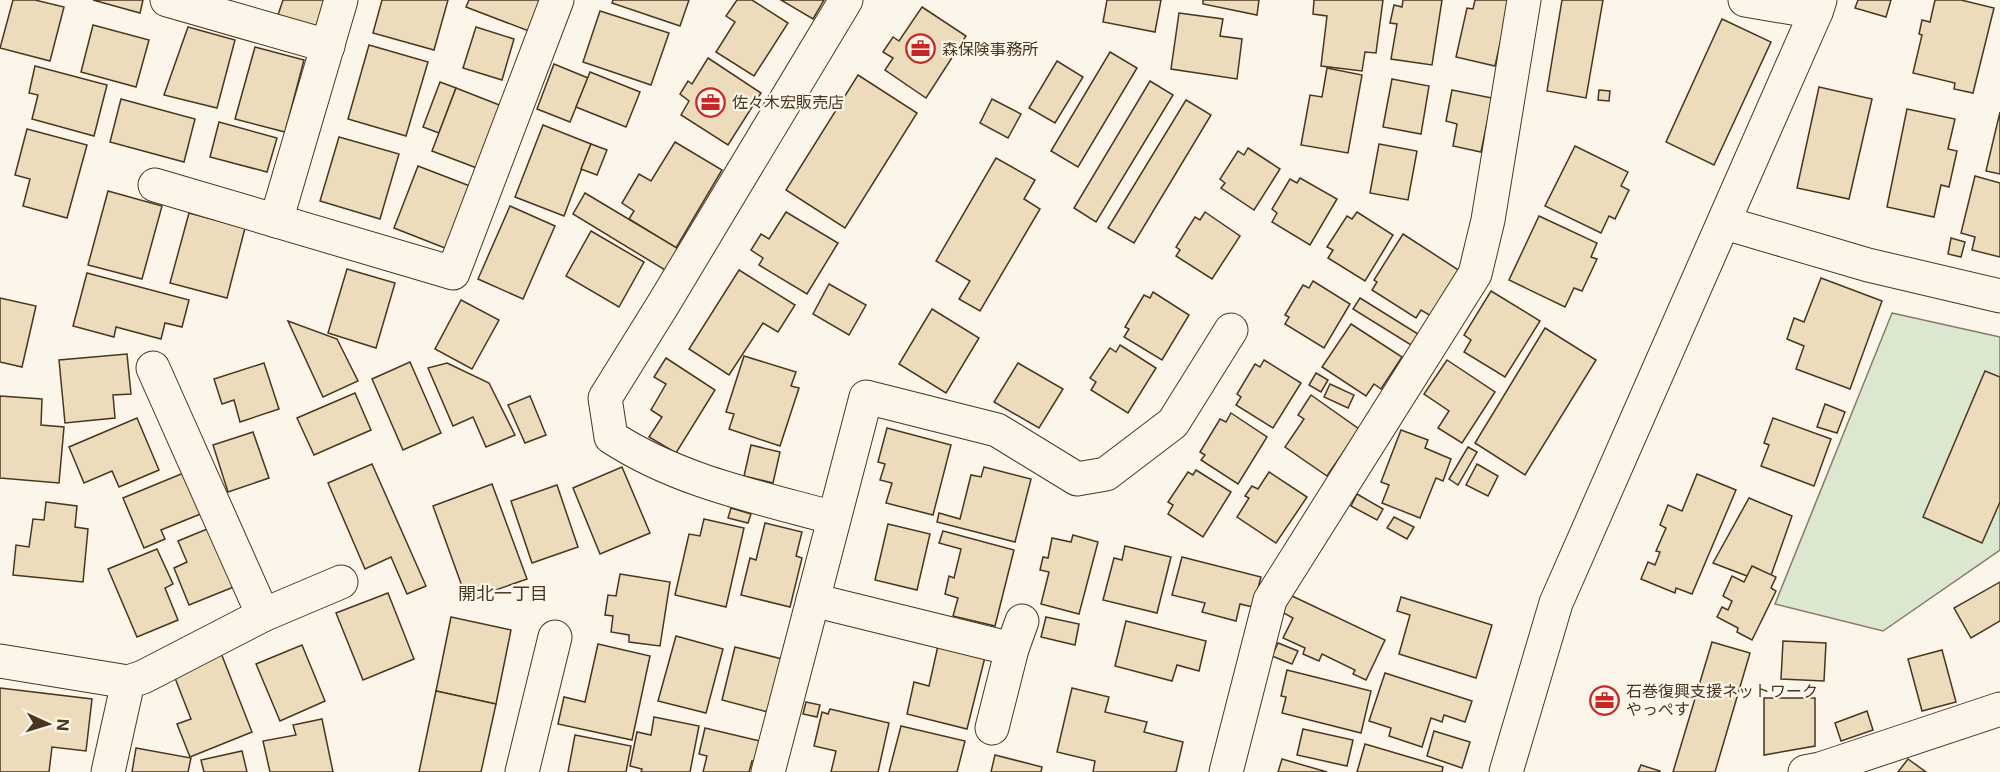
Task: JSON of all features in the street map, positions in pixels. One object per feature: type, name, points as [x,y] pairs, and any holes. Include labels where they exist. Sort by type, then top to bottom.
[{"type":"street","points":[[166,0],[328,46]]},
{"type":"street","points":[[276,221],[341,0]]},
{"type":"street","points":[[155,185],[453,273],[557,0]]},
{"type":"street","points":[[834,519],[708,484],[631,450],[611,437],[605,398],[846,0]]},
{"type":"street","points":[[1226,772],[1270,600],[1475,274],[1488,220],[1524,0]]},
{"type":"street","points":[[1506,772],[1556,603],[1725,223],[1818,6],[1745,0]]},
{"type":"street","points":[[1725,223],[1868,264],[2000,296]]},
{"type":"street","points":[[768,772],[866,397],[997,430],[1077,479],[1106,474],[1173,423],[1231,330]]},
{"type":"street","points":[[153,368],[263,615]]},
{"type":"street","points":[[0,661],[128,682],[143,677],[263,615],[340,582]]},
{"type":"street","points":[[813,600],[1017,635],[992,728]]},
{"type":"street","points":[[522,772],[555,637]]},
{"type":"street","points":[[108,772],[128,682]]},
{"type":"street","points":[[1805,772],[2000,709]]},
{"type":"green space","points":[[1892,313],[2000,337],[2000,550],[1883,631],[1775,604]]},
{"type":"building","points":[[13,0],[35,0],[64,7],[50,61],[0,48]]},
{"type":"building","points":[[93,0],[143,0],[140,13]]},
{"type":"building","points":[[283,0],[331,0],[323,28],[278,15]]},
{"type":"building","points":[[382,0],[448,0],[434,50],[373,33]]},
{"type":"building","points":[[469,0],[547,0],[534,33],[466,7]]},
{"type":"building","points":[[613,0],[689,0],[680,26],[612,3]]},
{"type":"building","points":[[737,0],[752,0],[788,23],[754,76],[716,52],[735,22],[726,16]]},
{"type":"building","points":[[781,0],[824,0],[813,19]]},
{"type":"building","points":[[1107,0],[1161,0],[1155,32],[1103,22]]},
{"type":"building","points":[[1203,0],[1259,0],[1257,15],[1203,4]]},
{"type":"building","points":[[1314,0],[1383,0],[1376,53],[1365,52],[1362,71],[1321,66],[1327,16],[1313,14]]},
{"type":"building","points":[[1403,0],[1442,0],[1432,65],[1391,59],[1397,24],[1390,23],[1394,5],[1402,7]]},
{"type":"building","points":[[1475,0],[1510,0],[1495,66],[1456,57],[1467,8],[1473,9]]},
{"type":"building","points":[[1562,0],[1603,0],[1586,98],[1547,91]]},
{"type":"building","points":[[1858,0],[1891,0],[1886,17],[1855,8]]},
{"type":"building","points":[[1935,0],[1961,0],[1994,8],[1973,93],[1954,89],[1955,83],[1913,73],[1922,35],[1919,34],[1922,20],[1930,22]]},
{"type":"building","points":[[922,7],[966,36],[926,98],[885,70],[893,58],[883,52],[893,37],[899,41]]},
{"type":"building","points":[[600,11],[669,33],[651,85],[583,62]]},
{"type":"building","points":[[1179,13],[1223,19],[1220,36],[1242,39],[1237,79],[1171,69]]},
{"type":"building","points":[[1722,19],[1771,42],[1714,165],[1666,142]]},
{"type":"building","points":[[93,25],[149,40],[136,87],[81,72]]},
{"type":"building","points":[[188,27],[235,40],[217,108],[164,95]]},
{"type":"building","points":[[476,27],[514,39],[502,80],[463,68]]},
{"type":"building","points":[[369,45],[428,62],[406,136],[348,119]]},
{"type":"building","points":[[255,47],[304,60],[285,132],[235,119]]},
{"type":"building","points":[[1110,52],[1137,68],[1078,167],[1051,151]]},
{"type":"building","points":[[708,58],[761,93],[728,145],[681,115],[689,101],[680,94],[688,81],[692,84]]},
{"type":"building","points":[[1057,61],[1083,77],[1055,123],[1029,108]]},
{"type":"building","points":[[554,64],[588,78],[570,122],[537,109]]},
{"type":"building","points":[[35,66],[107,85],[94,136],[32,119],[38,95],[29,93]]},
{"type":"building","points":[[1327,68],[1362,75],[1348,153],[1301,145],[1310,95],[1322,97]]},
{"type":"building","points":[[590,72],[640,92],[626,127],[576,107]]},
{"type":"building","points":[[858,75],[917,113],[845,228],[786,190]]},
{"type":"building","points":[[1392,79],[1429,86],[1421,134],[1383,127]]},
{"type":"building","points":[[1150,81],[1173,95],[1096,222],[1074,208]]},
{"type":"building","points":[[440,82],[456,88],[439,133],[423,127]]},
{"type":"building","points":[[1819,87],[1872,99],[1849,199],[1797,188]]},
{"type":"building","points":[[456,88],[507,108],[482,170],[432,151]]},
{"type":"building","points":[[1452,90],[1492,98],[1481,152],[1453,146],[1457,124],[1446,121]]},
{"type":"building","points":[[1599,90],[1610,91],[1609,101],[1598,100]]},
{"type":"building","points":[[121,99],[195,119],[184,162],[110,142]]},
{"type":"building","points":[[992,99],[1021,114],[1008,138],[980,123]]},
{"type":"building","points":[[1186,100],[1211,115],[1134,243],[1108,228]]},
{"type":"building","points":[[1907,109],[1955,119],[1948,149],[1957,151],[1949,187],[1941,185],[1934,217],[1887,207]]},
{"type":"building","points":[[2000,112],[2000,174],[1986,171]]},
{"type":"building","points":[[219,122],[277,138],[267,172],[210,157]]},
{"type":"building","points":[[543,125],[591,144],[564,216],[515,197]]},
{"type":"building","points":[[27,129],[87,145],[67,218],[23,206],[30,179],[15,175]]},
{"type":"building","points":[[339,137],[399,154],[380,219],[320,201]]},
{"type":"building","points":[[675,142],[722,170],[676,248],[629,219],[634,211],[622,203],[639,174],[651,181]]},
{"type":"building","points":[[591,144],[607,150],[597,175],[581,169]]},
{"type":"building","points":[[1379,144],[1417,151],[1408,200],[1370,193]]},
{"type":"building","points":[[1575,146],[1628,172],[1621,186],[1629,190],[1615,219],[1609,216],[1601,233],[1545,206]]},
{"type":"building","points":[[1248,148],[1280,169],[1254,210],[1221,188],[1225,183],[1220,179],[1238,151],[1244,155]]},
{"type":"building","points":[[996,158],[1035,180],[1024,199],[1040,209],[980,311],[959,299],[970,281],[936,261]]},
{"type":"building","points":[[418,166],[475,188],[450,250],[394,228]]},
{"type":"building","points":[[1975,176],[2000,183],[2000,257],[1972,250],[1975,237],[1961,233]]},
{"type":"building","points":[[1300,178],[1337,199],[1310,245],[1272,222],[1277,213],[1272,209],[1290,179],[1297,183]]},
{"type":"building","points":[[108,191],[162,206],[142,279],[88,265]]},
{"type":"building","points":[[585,193],[682,251],[670,273],[573,214]]},
{"type":"building","points":[[510,206],[555,226],[523,299],[478,279]]},
{"type":"building","points":[[786,212],[838,243],[807,294],[759,265],[763,258],[751,250],[761,234],[769,239]]},
{"type":"building","points":[[1205,212],[1240,236],[1212,279],[1176,256],[1180,250],[1176,247],[1195,217],[1200,220]]},
{"type":"building","points":[[1357,212],[1393,235],[1365,281],[1328,258],[1333,250],[1327,247],[1347,216],[1352,219]]},
{"type":"building","points":[[189,213],[245,228],[227,298],[170,283]]},
{"type":"building","points":[[1539,216],[1597,243],[1591,257],[1597,259],[1582,291],[1574,288],[1565,307],[1509,280]]},
{"type":"building","points":[[591,231],[644,262],[619,307],[566,276]]},
{"type":"building","points":[[1403,234],[1460,271],[1431,316],[1421,310],[1416,318],[1372,290],[1377,282],[1374,280]]},
{"type":"building","points":[[1951,238],[1965,242],[1961,257],[1948,254]]},
{"type":"building","points":[[347,269],[395,283],[376,348],[328,333]]},
{"type":"building","points":[[739,270],[795,305],[778,332],[763,323],[729,375],[689,349]]},
{"type":"building","points":[[87,273],[189,300],[182,327],[165,323],[161,339],[116,327],[114,337],[73,326]]},
{"type":"building","points":[[1821,278],[1882,301],[1850,389],[1796,369],[1804,346],[1787,339],[1794,318],[1804,322]]},
{"type":"building","points":[[1313,281],[1350,304],[1324,348],[1285,324],[1289,317],[1285,315],[1303,285],[1309,288]]},
{"type":"building","points":[[829,284],[866,305],[849,335],[813,314]]},
{"type":"building","points":[[1491,291],[1540,321],[1505,377],[1464,352],[1471,340],[1464,335]]},
{"type":"building","points":[[1153,292],[1189,315],[1162,360],[1124,337],[1129,329],[1125,327],[1144,295],[1150,298]]},
{"type":"building","points":[[0,298],[36,306],[22,367],[0,362]]},
{"type":"building","points":[[1360,298],[1418,334],[1411,345],[1353,309]]},
{"type":"building","points":[[461,300],[499,320],[472,369],[435,349]]},
{"type":"building","points":[[932,309],[979,338],[946,393],[899,364]]},
{"type":"building","points":[[288,321],[337,339],[358,381],[323,397]]},
{"type":"building","points":[[1351,324],[1402,357],[1381,389],[1374,384],[1366,396],[1322,367]]},
{"type":"building","points":[[1545,328],[1596,360],[1525,475],[1475,443]]},
{"type":"building","points":[[1120,345],[1156,368],[1128,413],[1091,390],[1096,382],[1090,378],[1110,348],[1116,352]]},
{"type":"building","points":[[127,354],[131,394],[113,395],[115,418],[65,423],[59,360]]},
{"type":"building","points":[[744,356],[796,372],[791,386],[799,388],[780,446],[729,429],[734,414],[726,412]]},
{"type":"building","points":[[666,358],[715,390],[676,453],[649,437],[662,417],[651,410],[666,384],[654,377]]},
{"type":"building","points":[[1264,360],[1301,383],[1273,428],[1236,405],[1241,397],[1237,394],[1255,364],[1260,367]]},
{"type":"building","points":[[1447,360],[1495,392],[1462,443],[1438,428],[1449,411],[1424,394]]},
{"type":"building","points":[[410,362],[441,433],[403,450],[372,379]]},
{"type":"building","points":[[264,363],[279,409],[240,422],[234,400],[222,404],[214,379]]},
{"type":"building","points":[[447,363],[489,383],[515,435],[486,447],[473,417],[453,426],[428,368]]},
{"type":"building","points":[[1018,363],[1063,389],[1039,428],[994,402]]},
{"type":"building","points":[[1985,371],[2000,377],[2000,502],[1982,543],[1923,517]]},
{"type":"building","points":[[1316,373],[1328,380],[1321,392],[1309,385]]},
{"type":"building","points":[[1330,384],[1354,395],[1348,408],[1324,397]]},
{"type":"building","points":[[355,393],[371,430],[314,455],[297,418]]},
{"type":"building","points":[[1311,395],[1359,429],[1327,476],[1285,447],[1304,419],[1298,415]]},
{"type":"building","points":[[0,396],[42,399],[41,425],[64,427],[59,483],[0,478]]},
{"type":"building","points":[[530,396],[546,435],[525,443],[508,405]]},
{"type":"building","points":[[1825,404],[1845,412],[1837,433],[1817,427]]},
{"type":"building","points":[[1231,413],[1267,437],[1238,484],[1201,460],[1205,455],[1200,452],[1220,419],[1226,422]]},
{"type":"building","points":[[137,418],[159,470],[119,487],[112,471],[84,483],[69,447]]},
{"type":"building","points":[[1773,418],[1831,439],[1814,486],[1761,466],[1769,445],[1764,443]]},
{"type":"building","points":[[887,428],[951,445],[933,515],[886,503],[892,483],[880,480],[885,464],[878,462]]},
{"type":"building","points":[[1401,430],[1428,440],[1425,448],[1451,459],[1443,481],[1436,478],[1420,518],[1382,503],[1389,485],[1381,482]]},
{"type":"building","points":[[253,432],[269,478],[228,492],[213,445]]},
{"type":"building","points":[[751,445],[780,452],[773,483],[744,476]]},
{"type":"building","points":[[1468,447],[1477,452],[1458,485],[1449,479]]},
{"type":"building","points":[[372,464],[426,586],[407,594],[391,557],[365,569],[328,483]]},
{"type":"building","points":[[1477,464],[1498,476],[1488,496],[1466,485]]},
{"type":"building","points":[[622,467],[650,533],[600,554],[573,488]]},
{"type":"building","points":[[984,467],[1031,479],[1015,542],[937,522],[939,513],[960,519],[971,475],[981,477]]},
{"type":"building","points":[[1196,470],[1231,492],[1203,537],[1168,514],[1173,505],[1168,502],[1188,472],[1193,475]]},
{"type":"building","points":[[186,472],[203,513],[161,530],[165,539],[144,548],[123,498]]},
{"type":"building","points":[[1269,472],[1307,497],[1276,543],[1237,517],[1249,498],[1245,496],[1252,486],[1258,489]]},
{"type":"building","points":[[1697,474],[1736,490],[1692,594],[1676,588],[1675,593],[1641,579],[1648,562],[1655,565],[1660,552],[1656,551],[1666,528],[1660,525],[1668,505],[1682,511]]},
{"type":"building","points":[[492,484],[527,579],[467,600],[433,506]]},
{"type":"building","points":[[557,485],[578,547],[532,563],[511,501]]},
{"type":"building","points":[[1357,494],[1383,509],[1377,520],[1351,506]]},
{"type":"building","points":[[1749,498],[1792,516],[1768,584],[1713,563]]},
{"type":"building","points":[[46,502],[77,506],[75,527],[88,529],[83,582],[13,575],[16,545],[29,547],[33,519],[44,520]]},
{"type":"building","points":[[731,508],[751,514],[748,523],[728,518]]},
{"type":"building","points":[[1394,517],[1414,527],[1407,539],[1387,528]]},
{"type":"building","points":[[704,519],[744,528],[726,607],[675,595],[689,534],[700,536]]},
{"type":"building","points":[[765,523],[802,532],[796,556],[802,558],[790,607],[741,595],[750,558],[756,560]]},
{"type":"building","points":[[888,524],[930,534],[917,590],[875,580]]},
{"type":"building","points":[[212,527],[236,586],[189,605],[174,568],[187,562],[178,541]]},
{"type":"building","points":[[943,531],[1014,550],[995,626],[953,616],[958,598],[945,594],[949,576],[954,578],[961,549],[939,543]]},
{"type":"building","points":[[1073,535],[1098,542],[1079,614],[1041,604],[1049,572],[1040,570],[1043,557],[1048,558],[1052,538],[1071,542]]},
{"type":"building","points":[[1125,546],[1171,557],[1157,613],[1103,600],[1114,558],[1122,560]]},
{"type":"building","points":[[157,549],[173,584],[165,588],[178,620],[137,637],[108,569]]},
{"type":"building","points":[[1182,557],[1261,577],[1253,607],[1240,604],[1236,621],[1202,612],[1205,603],[1172,595]]},
{"type":"building","points":[[1752,566],[1776,577],[1771,588],[1776,591],[1752,640],[1737,632],[1738,628],[1717,617],[1722,607],[1728,610],[1732,601],[1723,596],[1732,576],[1744,582]]},
{"type":"building","points":[[620,574],[670,582],[660,646],[629,642],[629,635],[611,632],[613,616],[605,615],[608,595],[616,596]]},
{"type":"building","points":[[2000,582],[2000,621],[1971,638],[1954,608]]},
{"type":"building","points":[[388,593],[414,659],[363,680],[336,613]]},
{"type":"building","points":[[1290,595],[1385,640],[1366,680],[1353,674],[1355,670],[1322,654],[1319,661],[1303,654],[1305,648],[1283,638],[1293,618],[1282,612]]},
{"type":"building","points":[[1401,597],[1492,625],[1476,678],[1399,654],[1410,615],[1397,611]]},
{"type":"building","points":[[451,617],[511,630],[496,704],[436,691]]},
{"type":"building","points":[[1046,617],[1079,624],[1075,645],[1041,637]]},
{"type":"building","points":[[1126,621],[1206,641],[1199,671],[1177,665],[1172,681],[1115,666]]},
{"type":"building","points":[[676,636],[723,649],[706,713],[658,701]]},
{"type":"building","points":[[939,641],[986,653],[967,729],[907,714],[914,682],[929,686]]},
{"type":"building","points":[[1783,641],[1826,643],[1824,681],[1781,679]]},
{"type":"building","points":[[1712,642],[1750,653],[1715,772],[1673,772]]},
{"type":"building","points":[[1278,643],[1298,651],[1292,664],[1272,656]]},
{"type":"building","points":[[598,644],[650,656],[632,740],[558,724],[564,697],[585,702]]},
{"type":"building","points":[[302,645],[325,701],[280,721],[256,664]]},
{"type":"building","points":[[735,647],[786,660],[772,713],[722,700]]},
{"type":"building","points":[[1942,650],[1956,702],[1922,711],[1908,659]]},
{"type":"building","points":[[221,653],[252,732],[190,757],[177,724],[191,719],[173,673]]},
{"type":"building","points":[[1287,670],[1371,691],[1361,733],[1282,713],[1286,697],[1281,696]]},
{"type":"building","points":[[1385,673],[1472,701],[1465,722],[1444,715],[1442,722],[1431,718],[1422,747],[1389,736],[1391,728],[1369,721]]},
{"type":"building","points":[[0,688],[92,699],[86,751],[52,747],[49,772],[0,772]]},
{"type":"building","points":[[1072,688],[1109,697],[1105,712],[1147,722],[1144,732],[1183,742],[1176,772],[1093,772],[1095,761],[1057,752]]},
{"type":"building","points":[[436,691],[496,704],[481,772],[419,772]]},
{"type":"building","points":[[1764,698],[1815,698],[1815,746],[1764,755]]},
{"type":"building","points":[[806,702],[820,705],[817,717],[803,714]]},
{"type":"building","points":[[830,709],[889,723],[878,772],[831,772],[836,751],[814,746],[822,712],[828,714]]},
{"type":"building","points":[[1867,711],[1873,730],[1841,741],[1835,723]]},
{"type":"building","points":[[654,717],[699,726],[690,772],[641,772],[642,769],[630,766],[637,732],[651,735]]},
{"type":"building","points":[[322,719],[333,772],[270,772],[263,741],[296,735],[293,725]]},
{"type":"building","points":[[901,726],[965,741],[957,772],[889,772]]},
{"type":"building","points":[[705,728],[764,742],[759,763],[752,761],[749,772],[703,772],[707,756],[699,754]]},
{"type":"building","points":[[1303,729],[1353,740],[1347,766],[1297,755]]},
{"type":"building","points":[[1434,731],[1470,742],[1462,768],[1427,756]]},
{"type":"building","points":[[575,735],[631,746],[626,772],[568,772]]},
{"type":"building","points":[[1365,744],[1443,767],[1442,772],[1357,772]]},
{"type":"building","points":[[136,748],[191,758],[188,772],[132,772]]},
{"type":"building","points":[[242,751],[247,772],[204,772],[201,760]]},
{"type":"building","points":[[995,755],[1042,767],[1041,772],[991,772]]},
{"type":"building","points":[[1282,759],[1327,772],[1278,772]]},
{"type":"building","points":[[1908,759],[1926,772],[1898,772]]},
{"type":"building","points":[[1641,765],[1660,771],[1660,772],[1638,772]]},
{"type":"place","name":"森保険事務所","points":[[921,49]]},
{"type":"place","name":"佐々木宏販売店","points":[[711,102]]},
{"type":"place","name":"石巻復興支援ネットワーク やっぺす","points":[[1605,700]]},
{"type":"district","name":"開北一丁目","points":[[503,593]]}]
